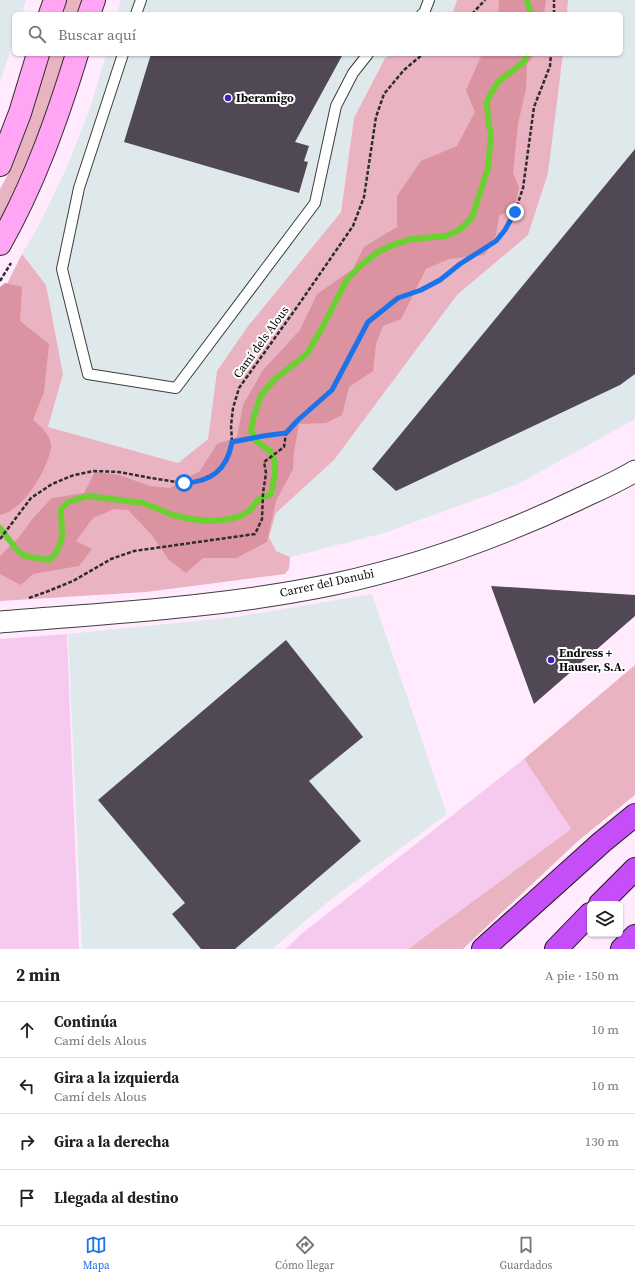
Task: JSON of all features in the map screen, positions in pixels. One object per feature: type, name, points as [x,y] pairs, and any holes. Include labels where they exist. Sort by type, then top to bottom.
[{"type":"highway","points":[[483,949],[602,842],[635,815]]},
{"type":"highway","points":[[603,901],[635,869]]},
{"type":"highway","points":[[556,949],[587,917]]},
{"type":"highway","points":[[622,949],[635,936]]},
{"type":"street","points":[[51,12],[55,0]]},
{"type":"street","points":[[90,12],[94,0]]},
{"type":"street","points":[[0,165],[20,113],[37,56]]},
{"type":"street","points":[[0,244],[35,174],[76,56]]},
{"type":"street","name":"Carrer del Danubi","points":[[0,622],[211,603],[294,591],[336,583],[446,553],[494,537],[548,514],[635,471]]},
{"type":"lane","points":[[137,12],[141,0]]},
{"type":"lane","points":[[424,12],[429,0]]},
{"type":"lane","points":[[122,56],[80,188],[62,269],[88,374],[176,388],[315,203],[336,106],[352,73],[366,56]]},
{"type":"path","points":[[474,12],[485,0]]},
{"type":"path","points":[[554,0],[554,12]]},
{"type":"path","name":"Camí dels Alous","points":[[0,539],[11,527],[31,498],[52,484],[74,475],[94,471],[119,472],[184,483],[196,482],[218,472],[226,462],[232,442],[231,426],[233,408],[239,388],[353,226],[364,197],[376,117],[384,94],[404,70],[421,56]]},
{"type":"path","points":[[22,598],[30,598],[46,592],[73,580],[111,559],[134,551],[255,534],[262,519],[263,493],[266,473],[264,462],[284,447],[286,433],[298,420],[332,390],[368,322],[398,298],[421,290],[440,280],[460,264],[496,241],[505,230],[515,212],[523,188],[534,107],[550,66],[551,56]]},
{"type":"path","points":[[232,442],[247,438],[286,433]]},
{"type":"shaded area","points":[[0,0],[26,0],[23,12],[12,12],[12,45],[0,82]]},
{"type":"shaded area","points":[[67,0],[82,0],[79,12],[64,12]]},
{"type":"shaded area","points":[[121,0],[457,0],[453,12],[118,12]]},
{"type":"shaded area","points":[[457,0],[568,0],[567,12],[453,12]]},
{"type":"shaded area","points":[[499,0],[546,0],[544,12],[498,12]]},
{"type":"shaded area","points":[[568,0],[635,0],[635,419],[518,484],[384,533],[290,557],[276,551],[269,537],[276,513],[334,460],[457,295],[528,235],[562,67],[563,56],[623,56],[623,12],[567,12]]},
{"type":"shaded area","points":[[49,56],[64,56],[48,107],[22,177],[0,222],[0,189],[12,167]]},
{"type":"shaded area","points":[[105,56],[388,56],[385,58],[354,118],[341,212],[251,322],[217,371],[208,439],[178,463],[48,427],[63,374],[22,254],[38,227],[67,167],[91,105]]},
{"type":"shaded area","points":[[388,56],[563,56],[548,173],[528,235],[457,295],[334,460],[276,513],[269,537],[276,551],[290,557],[289,569],[285,574],[146,592],[0,601],[0,298],[22,254],[46,285],[63,374],[48,427],[178,463],[208,439],[217,371],[248,326],[341,212],[354,118],[385,58]]},
{"type":"shaded area","points":[[481,56],[533,56],[527,64],[526,89],[518,124],[513,173],[519,187],[515,207],[499,216],[496,235],[485,255],[449,259],[426,269],[401,319],[383,326],[376,344],[373,371],[349,387],[342,415],[326,423],[299,424],[294,452],[293,469],[276,501],[267,542],[236,558],[203,558],[186,573],[169,560],[151,534],[128,510],[114,509],[93,518],[76,541],[92,549],[79,566],[33,574],[21,585],[0,574],[0,556],[20,536],[34,517],[52,498],[84,493],[95,472],[119,475],[150,486],[170,488],[200,471],[217,444],[237,437],[243,405],[263,370],[300,330],[317,294],[353,269],[364,247],[397,227],[397,196],[421,161],[457,146],[475,112],[466,90]]},
{"type":"shaded area","points":[[5,283],[22,287],[20,321],[49,344],[44,392],[33,420],[47,433],[51,447],[42,473],[24,500],[8,512],[0,515],[0,287]]},
{"type":"shaded area","points":[[372,594],[447,814],[330,900],[272,949],[82,949],[68,634],[236,617]]},
{"type":"shaded area","points":[[67,634],[79,949],[0,949],[0,639]]},
{"type":"shaded area","points":[[635,665],[635,795],[579,840],[463,949],[408,949],[571,829],[524,759]]},
{"type":"shaded area","points":[[524,759],[571,829],[408,949],[286,949],[300,935]]},
{"type":"building","name":"Iberamigo","points":[[150,56],[342,56],[295,142],[309,146],[304,161],[308,162],[299,193],[124,142]]},
{"type":"building","points":[[635,149],[635,374],[620,385],[396,491],[372,469]]},
{"type":"building","name":"Endress + Hauser, S.A.","points":[[491,586],[635,595],[635,616],[534,704]]},
{"type":"building","points":[[286,640],[363,737],[309,781],[361,841],[235,949],[201,949],[172,914],[185,903],[98,800]]},
{"type":"waterway","points":[[527,0],[530,12]]},
{"type":"waterway","points":[[0,528],[17,550],[25,556],[49,560],[57,552],[62,537],[61,509],[68,502],[88,496],[143,503],[173,515],[190,519],[210,521],[230,519],[241,516],[249,511],[259,499],[271,494],[275,474],[275,462],[270,451],[255,440],[251,431],[261,395],[275,379],[307,354],[346,281],[361,265],[378,252],[395,244],[412,239],[446,236],[459,230],[472,218],[488,168],[491,135],[487,102],[499,81],[524,62],[526,56]]},
{"type":"place","name":"Iberamigo","points":[[228,98]]},
{"type":"place","name":"Endress + Hauser, S.A.","points":[[551,660]]},
{"type":"route","points":[[184,483],[206,479],[218,472],[226,462],[232,442],[247,438],[286,433],[298,420],[332,390],[368,322],[398,298],[421,290],[440,280],[460,264],[496,241],[505,230],[515,212]]}]
